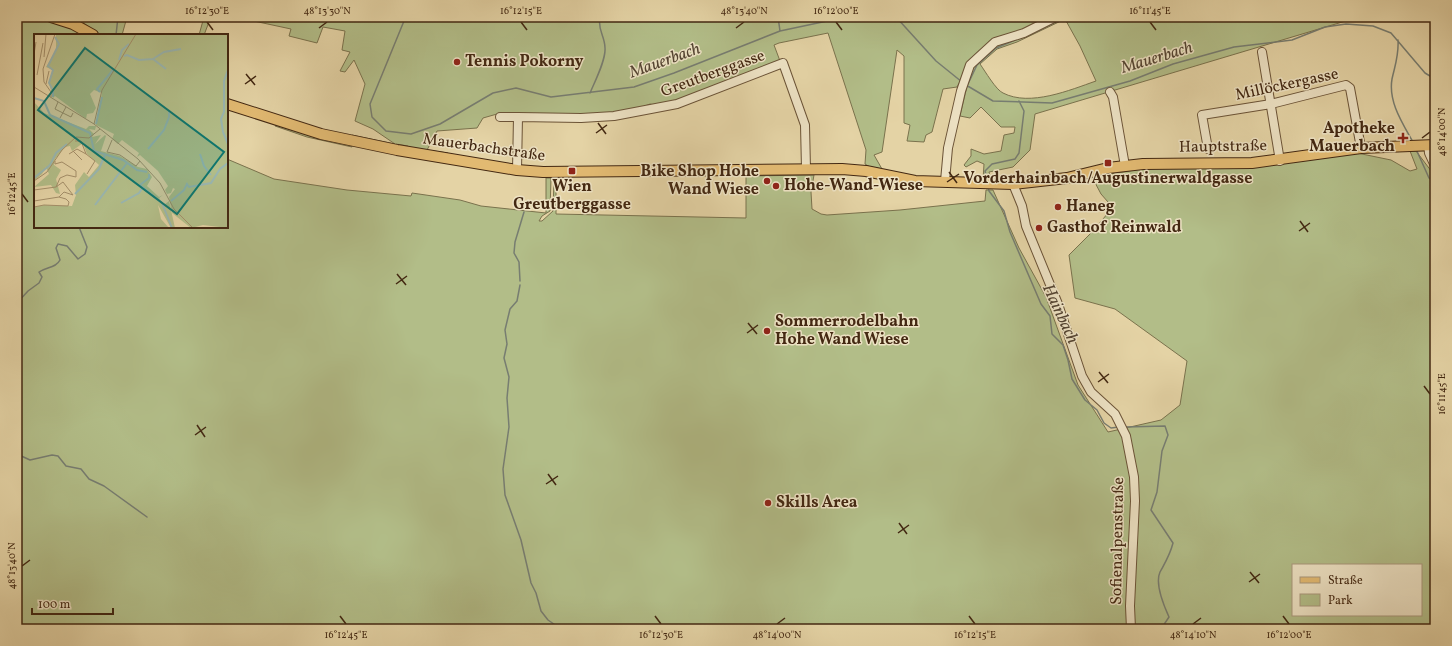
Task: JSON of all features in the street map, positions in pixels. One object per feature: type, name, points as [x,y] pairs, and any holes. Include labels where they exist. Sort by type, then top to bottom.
[{"type":"main road","points":[[51,17],[67,22],[91,34]]},
{"type":"main road","name":"Mauerbachstraße","points":[[228,104],[321,134],[397,150],[516,170],[543,172],[849,169],[871,172],[906,180],[1013,184]]},
{"type":"main road","name":"Hauptstraße","points":[[1013,184],[1067,178],[1125,166],[1167,163],[1252,163],[1361,148],[1428,145]]},
{"type":"street","points":[[945,181],[948,148],[965,75],[977,57],[995,42],[1024,33],[1056,17]]},
{"type":"street","points":[[1262,52],[1280,160]]},
{"type":"street","name":"Greutberggasse","points":[[500,117],[581,118],[614,116],[677,104],[783,63],[805,125],[806,169]]},
{"type":"street","name":"Millöckergasse","points":[[1208,150],[1202,116],[1271,104],[1328,89],[1349,86],[1361,148]]},
{"type":"street","points":[[1110,92],[1113,97],[1125,166]]},
{"type":"street","points":[[516,170],[518,117]]},
{"type":"street","points":[[1428,145],[1429,153],[1435,166]]},
{"type":"street","name":"Sofienalpenstraße","points":[[1013,184],[1020,200],[1026,226],[1058,304],[1082,376],[1091,392],[1112,410],[1124,430],[1129,449],[1135,489],[1133,565],[1130,606],[1131,629]]},
{"type":"green space","points":[[17,17],[47,17],[44,19],[59,22],[83,34],[34,34],[34,228],[228,228],[228,159],[274,179],[347,190],[411,196],[412,193],[460,200],[481,206],[546,213],[546,178],[551,178],[550,211],[542,216],[539,221],[542,221],[553,211],[554,180],[556,178],[556,214],[746,218],[746,176],[814,175],[811,192],[812,209],[821,214],[827,215],[900,210],[985,201],[986,190],[993,190],[1019,248],[1046,297],[1078,385],[1108,432],[1161,420],[1180,405],[1187,361],[1115,309],[1075,298],[1069,255],[1093,231],[1108,213],[1108,202],[1101,194],[1092,177],[1153,167],[1357,153],[1391,160],[1410,171],[1417,169],[1410,151],[1416,151],[1435,176],[1435,629],[17,629]]},
{"type":"green space","points":[[75,17],[127,17],[122,34],[100,34]]},
{"type":"green space","points":[[204,17],[1359,17],[1035,114],[1030,150],[1013,167],[989,172],[991,180],[983,180],[984,164],[977,161],[966,167],[964,165],[971,156],[971,149],[984,154],[1001,151],[1004,135],[1014,133],[1015,127],[1001,127],[981,107],[970,118],[960,116],[968,82],[962,78],[957,87],[943,89],[932,132],[926,135],[924,142],[907,141],[910,125],[904,123],[904,56],[897,50],[882,152],[874,155],[882,169],[870,167],[865,164],[866,150],[828,33],[774,45],[780,61],[678,103],[658,106],[650,104],[634,110],[595,115],[554,116],[497,114],[483,118],[477,128],[437,131],[427,150],[448,153],[448,155],[408,148],[408,146],[396,144],[395,146],[352,137],[352,135],[395,144],[373,129],[355,121],[365,84],[354,60],[345,72],[340,71],[350,52],[342,50],[345,31],[323,27],[317,43],[289,36],[291,29],[249,20],[209,22],[204,34],[199,34]],"holes":[[[1065,19],[1080,46],[1096,81],[1050,96],[1037,98],[1014,97],[1000,91],[980,64],[997,49],[1017,42]]]},
{"type":"green space","points":[[276,124],[352,145],[352,147],[307,137],[275,126]]},
{"type":"waterway","points":[[116,34],[118,17]]},
{"type":"waterway","name":"Mauerbach","points":[[319,17],[331,21],[351,21],[370,17]]},
{"type":"waterway","name":"Mauerbach","points":[[400,17],[404,21],[370,104],[372,117],[386,131],[411,134],[440,124],[493,93],[516,88],[551,97],[634,87],[674,73],[780,31],[846,17]]},
{"type":"waterway","points":[[590,93],[600,70],[605,53],[605,44],[599,21],[600,17]]},
{"type":"waterway","points":[[778,17],[780,31]]},
{"type":"waterway","name":"Mauerbach","points":[[896,17],[936,61],[962,82]]},
{"type":"waterway","points":[[967,86],[977,65],[996,48],[1037,31],[1065,17]]},
{"type":"waterway","name":"Mauerbach","points":[[966,85],[993,101],[1052,103],[1130,81],[1173,64],[1234,47],[1292,40],[1325,27],[1346,24],[1373,26],[1391,33],[1425,73],[1435,79]]},
{"type":"waterway","points":[[1398,40],[1397,56],[1391,88],[1392,96],[1397,112],[1413,142]]},
{"type":"waterway","name":"Hainbach","points":[[987,179],[985,171],[992,164],[1015,159],[1019,153],[1024,111],[1019,101]]},
{"type":"waterway","points":[[1416,149],[1429,178],[1435,183]]},
{"type":"waterway","name":"Hainbach","points":[[988,187],[989,191],[1004,211],[1010,232],[1041,304],[1050,316],[1052,334],[1063,345],[1072,379],[1085,400],[1097,410],[1104,423],[1111,428],[1119,427]]},
{"type":"waterway","points":[[520,281],[519,262],[514,253],[515,242],[524,212]]},
{"type":"waterway","points":[[17,303],[28,291],[39,283],[42,277],[39,272],[58,263],[60,260],[56,248],[58,244],[67,246],[78,259],[85,254],[87,247],[79,228]]},
{"type":"waterway","points":[[520,285],[517,301],[510,309],[505,330],[507,344],[504,358],[509,377],[507,398],[509,427],[503,469],[505,495],[521,540],[531,583],[536,593],[541,611],[548,620],[561,629]]},
{"type":"waterway","name":"Hainbach","points":[[1125,427],[1165,426],[1168,435],[1162,451],[1157,492],[1151,510],[1173,543],[1159,577],[1159,588],[1169,617],[1161,629]]},
{"type":"waterway","points":[[17,454],[30,460],[52,455],[58,456],[66,466],[81,469],[89,479],[104,486],[147,517]]},
{"type":"place","name":"Tennis Pokorny","points":[[457,62]]},
{"type":"place","name":"Apotheke Mauerbach","points":[[1403,138]]},
{"type":"place","name":"Vorderhainbach/Augustinerwaldgasse","points":[[1108,163]]},
{"type":"place","name":"Wien Greutberggasse","points":[[572,171]]},
{"type":"place","name":"Bike Shop Hohe Wand Wiese","points":[[767,181]]},
{"type":"place","name":"Hohe-Wand-Wiese","points":[[776,186]]},
{"type":"place","name":"Haneg","points":[[1058,207]]},
{"type":"place","name":"Gasthof Reinwald","points":[[1039,228]]},
{"type":"place","name":"Sommerrodelbahn Hohe Wand Wiese","points":[[767,331]]},
{"type":"place","name":"Skills Area","points":[[768,503]]}]
